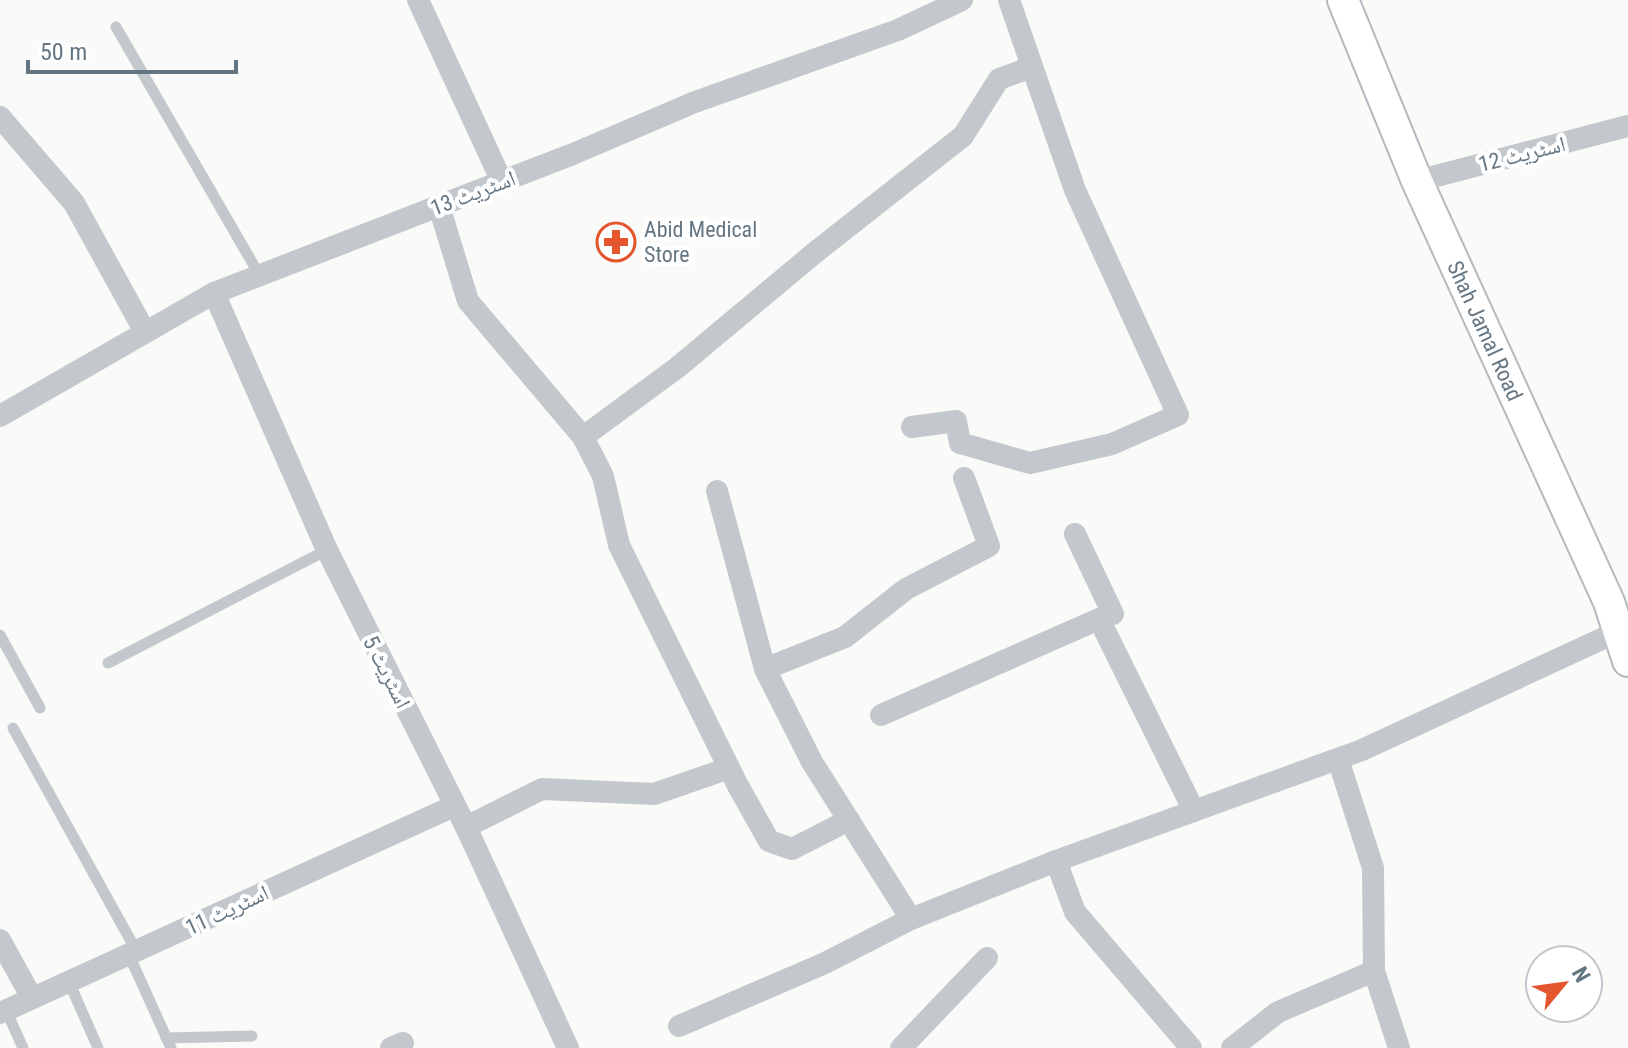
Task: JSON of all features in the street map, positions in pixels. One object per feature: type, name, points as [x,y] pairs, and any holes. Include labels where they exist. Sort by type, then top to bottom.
[{"type":"main road","name":"Shah Jamal Road","points":[[1343,0],[1417,181],[1619,601],[1619,631],[1628,661]]},
{"type":"street","points":[[418,0],[502,182]]},
{"type":"street","name":"اسٹریٹ 13","points":[[0,416],[214,293],[502,182],[695,102],[898,30],[962,0]]},
{"type":"street","points":[[912,427],[956,421],[960,443],[1030,463],[1112,444],[1178,415],[1075,190],[1009,0]]},
{"type":"street","points":[[583,437],[678,367],[812,255],[963,136],[999,79],[1032,67]]},
{"type":"street","points":[[0,117],[74,203],[145,332]]},
{"type":"street","name":"اسٹریٹ 12","points":[[1417,181],[1628,126]]},
{"type":"street","points":[[439,206],[468,301],[583,437],[603,476],[619,545],[729,768],[769,841],[792,849],[849,820]]},
{"type":"street","name":"اسٹریٹ 5","points":[[214,293],[327,550],[466,827],[568,1048]]},
{"type":"street","points":[[765,669],[845,637],[906,589],[989,546],[964,478]]},
{"type":"street","points":[[717,491],[765,669],[812,762],[911,919]]},
{"type":"street","points":[[881,715],[1113,614],[1075,534]]},
{"type":"street","points":[[1099,619],[1194,811]]},
{"type":"street","points":[[679,1026],[825,963],[911,919],[1056,861],[1338,759],[1619,631]]},
{"type":"street","points":[[1338,759],[1373,868],[1374,971],[1399,1048]]},
{"type":"street","points":[[466,827],[542,789],[654,794],[729,768]]},
{"type":"street","name":"اسٹریٹ 11","points":[[3,1011],[454,806]]},
{"type":"street","points":[[1056,861],[1075,912],[1191,1048]]},
{"type":"street","points":[[0,940],[32,998]]},
{"type":"street","points":[[901,1048],[987,958]]},
{"type":"street","points":[[1232,1048],[1278,1012],[1374,971]]},
{"type":"lane","points":[[116,27],[260,276]]},
{"type":"lane","points":[[108,663],[327,550]]},
{"type":"lane","points":[[0,635],[40,708]]},
{"type":"lane","points":[[13,728],[133,954],[168,1043],[252,1036]]},
{"type":"lane","points":[[69,982],[98,1048]]},
{"type":"lane","points":[[3,1011],[23,1048]]},
{"type":"place","name":"Abid Medical Store","points":[[616,242]]}]
